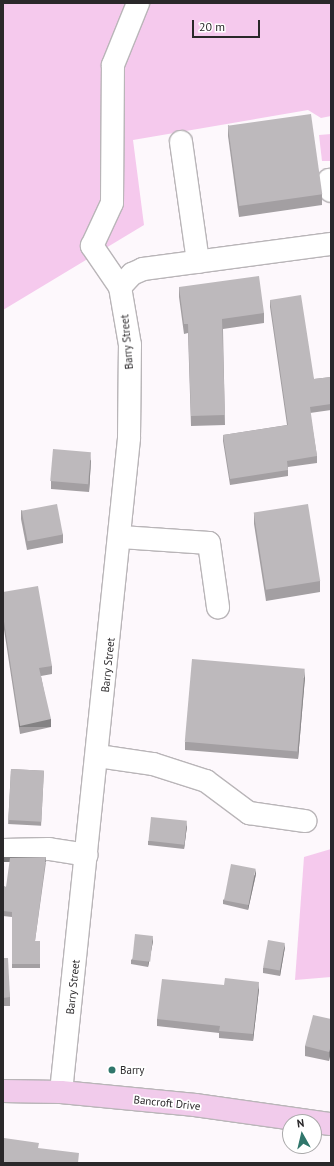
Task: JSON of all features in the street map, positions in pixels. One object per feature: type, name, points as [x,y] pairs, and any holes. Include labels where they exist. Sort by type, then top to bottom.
[{"type":"main road","name":"Bancroft Drive","points":[[3,1090],[61,1092],[331,1124]]},
{"type":"street","name":"Barry Street","points":[[61,1092],[121,537],[131,395],[130,344],[120,287],[92,246],[112,204],[113,65],[138,3]]},
{"type":"street","points":[[181,142],[198,262]]},
{"type":"street","points":[[120,287],[132,274],[144,269],[331,244]]},
{"type":"street","points":[[121,537],[209,543],[218,607]]},
{"type":"street","points":[[98,756],[153,764],[206,781],[249,813],[305,821]]},
{"type":"street","points":[[3,850],[49,849],[87,855]]},
{"type":"shaded area","points":[[3,3],[331,3],[331,116],[321,118],[308,110],[133,140],[144,225],[3,310]]},
{"type":"shaded area","points":[[331,134],[331,161],[322,161],[319,135]]},
{"type":"shaded area","points":[[331,849],[331,977],[295,980],[304,857]]},
{"type":"building","points":[[311,114],[322,194],[239,206],[228,126]]},
{"type":"building","points":[[259,276],[264,313],[222,319],[225,415],[191,416],[188,324],[184,324],[179,287]]},
{"type":"building","points":[[301,295],[314,379],[331,377],[331,404],[310,407],[317,456],[287,461],[288,470],[230,479],[223,435],[288,425],[270,300]]},
{"type":"building","points":[[53,449],[91,452],[88,484],[50,481]]},
{"type":"building","points":[[57,504],[63,534],[28,541],[22,511]]},
{"type":"building","points":[[308,504],[320,581],[266,590],[254,513]]},
{"type":"building","points":[[38,586],[52,666],[39,668],[51,719],[20,726],[3,615],[3,592]]},
{"type":"building","points":[[192,659],[305,669],[297,752],[185,742]]},
{"type":"building","points":[[11,769],[44,771],[41,822],[8,820]]},
{"type":"building","points":[[151,817],[187,821],[184,845],[148,841]]},
{"type":"building","points":[[46,857],[35,941],[40,941],[40,964],[12,964],[12,912],[3,911],[3,886],[6,887],[10,858]]},
{"type":"building","points":[[231,864],[256,869],[248,905],[224,900]]},
{"type":"building","points":[[135,934],[153,936],[150,962],[132,960]]},
{"type":"building","points":[[268,940],[285,943],[280,971],[263,968]]},
{"type":"building","points":[[3,958],[8,958],[10,997],[3,998]]},
{"type":"building","points":[[225,978],[259,982],[253,1034],[219,1031],[220,1026],[157,1019],[162,979],[224,985]]},
{"type":"building","points":[[313,1015],[331,1019],[331,1043],[329,1052],[305,1046]]},
{"type":"building","points":[[4,1138],[39,1143],[38,1148],[79,1153],[78,1163],[3,1163]]},
{"type":"place","name":"Barry","points":[[112,1070]]}]
